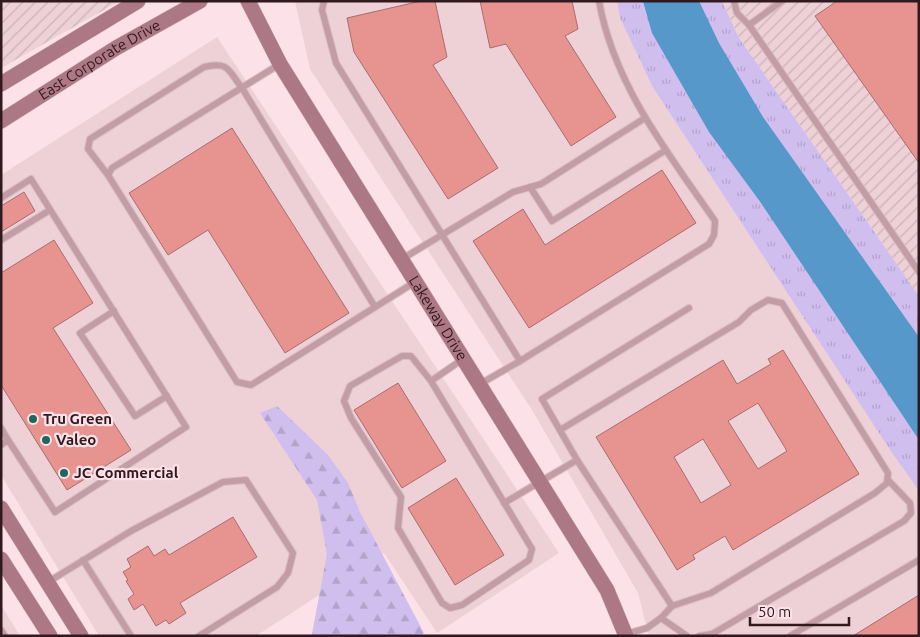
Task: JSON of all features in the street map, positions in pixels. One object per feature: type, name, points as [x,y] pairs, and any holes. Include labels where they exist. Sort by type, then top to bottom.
[{"type":"street","name":"East Corporate Drive","points":[[1,121],[116,48],[200,1]]},
{"type":"street","name":"Lakeway Drive","points":[[248,1],[280,64],[607,590],[626,635]]},
{"type":"street","name":"East Corporate Drive","points":[[1,84],[130,3]]},
{"type":"street","points":[[1,508],[81,636]]},
{"type":"street","points":[[1,559],[50,636]]},
{"type":"lane","points":[[324,1],[322,10],[336,63],[520,361]]},
{"type":"lane","points":[[480,384],[709,244],[714,235],[715,221],[645,118],[623,76],[603,24],[599,1]]},
{"type":"lane","points":[[734,1],[737,12],[748,25],[919,272]]},
{"type":"lane","points":[[748,25],[782,1]]},
{"type":"lane","points":[[375,307],[242,88],[225,66],[218,63],[204,67],[90,139],[88,149],[108,174],[237,382],[252,385],[375,307],[416,281]]},
{"type":"lane","points":[[108,174],[112,168],[280,64]]},
{"type":"lane","points":[[402,259],[513,192],[542,184],[645,118]]},
{"type":"lane","points":[[530,187],[552,221],[666,150]]},
{"type":"lane","points":[[1,198],[30,179],[186,427],[55,512],[1,428]]},
{"type":"lane","points":[[1,240],[50,210]]},
{"type":"lane","points":[[560,430],[739,322],[751,310],[768,300],[782,303],[888,473],[887,483],[875,493],[711,593],[672,606],[661,618],[647,628],[626,635]]},
{"type":"lane","points":[[672,606],[577,460],[542,399],[689,308]]},
{"type":"lane","points":[[114,311],[80,333],[135,416],[167,396]]},
{"type":"lane","points":[[402,356],[411,356],[431,381],[532,549],[530,560],[462,605],[450,608],[442,603],[398,528],[401,497],[351,418],[344,401],[350,386],[402,356]]},
{"type":"lane","points":[[431,381],[464,358]]},
{"type":"lane","points":[[1,445],[8,440]]},
{"type":"lane","points":[[504,503],[540,480],[577,460]]},
{"type":"lane","points":[[48,582],[131,531],[223,482],[246,480],[293,553],[288,573],[277,587],[199,636]]},
{"type":"lane","points":[[699,636],[712,634],[904,521],[911,513],[910,503],[888,480]]},
{"type":"lane","points":[[83,560],[132,636]]},
{"type":"lane","points":[[790,636],[919,560]]},
{"type":"lane","points":[[661,618],[687,636]]},
{"type":"lane","points":[[1,630],[5,636]]},
{"type":"shaded area","points":[[1,1],[120,1],[1,68]]},
{"type":"shaded area","points":[[295,1],[617,1],[620,18],[652,86],[890,450],[919,491],[919,636],[649,636],[638,593],[532,410],[310,69]]},
{"type":"shaded area","points":[[722,1],[919,1],[919,296],[739,38]]},
{"type":"shaded area","points":[[217,37],[559,553],[437,633],[384,553],[256,636],[99,636],[1,475],[1,175]]},
{"type":"shaded area","points":[[1,605],[20,636],[1,636]]},
{"type":"green space","points":[[617,1],[722,1],[739,38],[919,296],[919,491],[890,450],[652,86],[620,18]]},
{"type":"green space","points":[[277,406],[328,455],[348,483],[360,512],[424,633],[421,636],[310,636],[312,634],[327,554],[317,500],[260,413]]},
{"type":"water","points":[[643,1],[699,1],[719,43],[763,117],[919,337],[919,440],[761,203],[709,132],[652,33]]},
{"type":"building","points":[[421,1],[435,1],[447,57],[433,65],[498,168],[448,199],[354,52],[347,18]]},
{"type":"building","points":[[480,1],[572,1],[578,29],[565,36],[616,117],[571,146],[506,44],[490,48]]},
{"type":"building","points":[[837,1],[919,1],[919,163],[815,16]]},
{"type":"building","points":[[232,128],[349,313],[285,353],[208,230],[168,255],[129,193]]},
{"type":"building","points":[[662,170],[696,223],[529,328],[473,241],[523,209],[545,245]]},
{"type":"building","points":[[24,192],[35,211],[1,232],[1,206]]},
{"type":"building","points":[[54,240],[93,303],[53,328],[131,450],[67,490],[1,385],[1,273]]},
{"type":"building","points":[[783,350],[859,474],[733,550],[725,536],[693,555],[695,559],[677,570],[596,437],[723,360],[737,384],[771,364],[768,359]],"holes":[[[758,403],[787,451],[758,469],[728,421]],[[703,439],[731,485],[701,503],[674,457]]]},
{"type":"building","points":[[398,383],[446,461],[402,488],[354,410]]},
{"type":"building","points":[[456,478],[504,555],[455,585],[408,508]]},
{"type":"building","points":[[233,517],[257,557],[180,603],[186,613],[169,624],[166,620],[156,626],[143,604],[134,610],[128,599],[134,594],[123,572],[131,567],[127,559],[148,546],[154,556],[165,549],[169,555]]},
{"type":"building","points":[[919,595],[919,636],[853,636]]},
{"type":"place","name":"Tru Green","points":[[33,419]]},
{"type":"place","name":"Valeo","points":[[46,440]]},
{"type":"place","name":"JC Commercial","points":[[64,473]]}]
